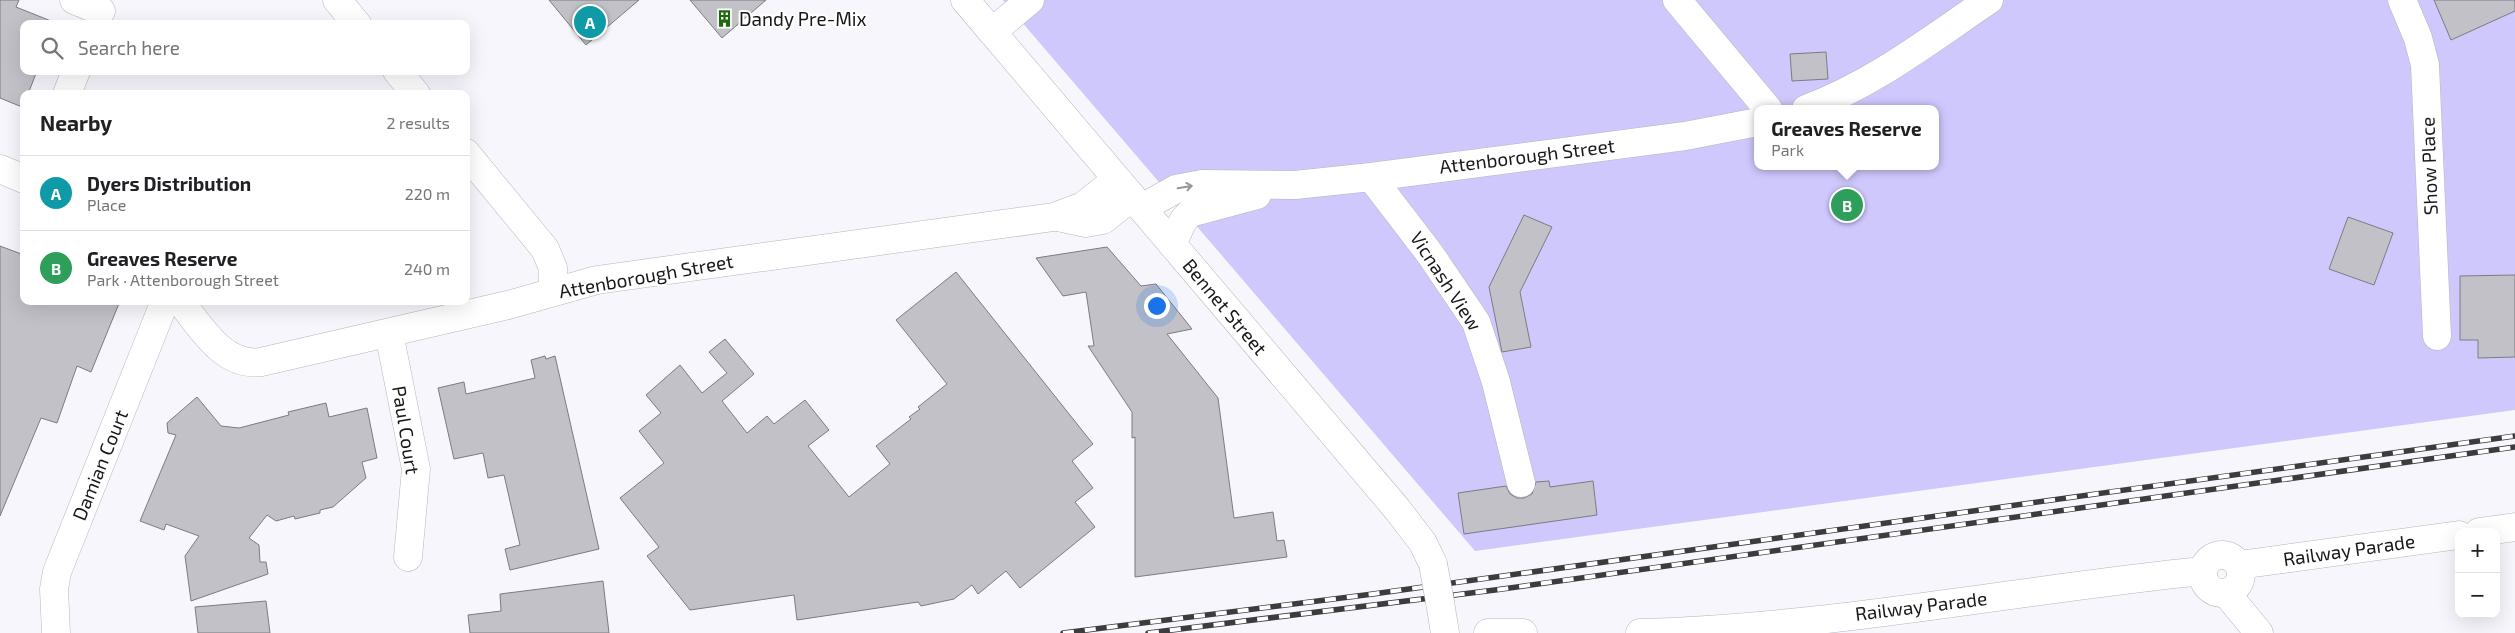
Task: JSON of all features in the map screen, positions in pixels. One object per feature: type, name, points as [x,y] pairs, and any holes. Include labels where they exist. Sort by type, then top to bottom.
[{"type":"street","points":[[74,0],[100,12]]},
{"type":"street","points":[[337,0],[354,20]]},
{"type":"street","name":"Bennet Street","points":[[965,0],[1397,509],[1423,543],[1433,564],[1445,633]]},
{"type":"street","points":[[992,32],[1030,0]]},
{"type":"street","points":[[1677,0],[1765,105]]},
{"type":"street","points":[[1816,105],[1878,76],[1989,0]]},
{"type":"street","name":"Show Place","points":[[2402,0],[2418,38],[2425,65],[2436,336]]},
{"type":"street","points":[[69,90],[74,75]]},
{"type":"street","points":[[400,75],[413,90]]},
{"type":"street","name":"Attenborough Street","points":[[183,305],[222,351],[232,358],[247,363],[271,361],[597,280],[1054,217],[1086,223],[1100,221],[1110,216],[1130,195],[1165,194],[1183,187],[1202,184],[1295,185],[1372,177],[1685,136],[1754,123]]},
{"type":"street","points":[[470,158],[545,248],[553,268],[553,291]]},
{"type":"street","points":[[0,169],[20,177]]},
{"type":"street","name":"Vicnash View","points":[[1372,177],[1430,254],[1476,322],[1496,382],[1522,483]]},
{"type":"street","name":"Attenborough Street","points":[[1172,244],[1183,221],[1192,212],[1295,185]]},
{"type":"street","name":"Damian Court","points":[[56,633],[54,589],[57,572],[163,305]]},
{"type":"street","name":"Paul Court","points":[[389,333],[416,469],[408,557]]},
{"type":"street","points":[[2500,529],[2515,527]]},
{"type":"street","name":"Railway Parade","points":[[2239,565],[2455,535]]},
{"type":"street","points":[[2218,555],[2230,556],[2239,565],[2241,570],[2236,587],[2220,594],[2204,584],[2202,571],[2208,560],[2218,555]]},
{"type":"street","name":"Railway Parade","points":[[1640,633],[1767,625],[1812,626],[2202,571]]},
{"type":"street","points":[[2226,593],[2259,633]]},
{"type":"street","points":[[1734,633],[1767,625]]},
{"type":"street","points":[[1488,633],[1523,633]]},
{"type":"shaded area","points":[[1003,0],[2515,0],[2515,410],[1475,551]]},
{"type":"building","points":[[0,0],[19,0],[16,7],[48,20],[20,20],[20,75],[35,75],[30,90],[20,90],[20,106],[0,98]]},
{"type":"building","points":[[549,0],[639,0],[586,45]]},
{"type":"building","name":"Dandy Pre-Mix","points":[[690,0],[766,0],[722,38]]},
{"type":"building","points":[[2434,0],[2515,0],[2515,11],[2451,40]]},
{"type":"building","points":[[1826,52],[1828,79],[1792,81],[1790,54]]},
{"type":"building","points":[[1524,215],[1552,227],[1520,292],[1531,347],[1502,352],[1489,287]]},
{"type":"building","points":[[2348,217],[2393,233],[2374,285],[2329,269]]},
{"type":"building","points":[[0,246],[20,254],[20,305],[118,305],[91,372],[77,366],[57,423],[41,418],[0,516]]},
{"type":"building","points":[[1107,247],[1141,286],[1156,284],[1192,329],[1167,334],[1218,398],[1234,518],[1273,512],[1277,541],[1284,540],[1287,557],[1135,577],[1135,437],[1132,438],[1132,412],[1088,346],[1094,346],[1086,292],[1063,296],[1036,258]]},
{"type":"building","points":[[956,272],[1093,444],[1072,461],[1093,488],[1075,502],[1095,527],[1020,588],[1006,571],[978,594],[972,585],[954,599],[921,606],[918,602],[797,620],[794,595],[690,610],[647,556],[659,547],[620,498],[664,463],[639,431],[661,413],[646,395],[680,365],[702,393],[727,373],[709,352],[725,339],[754,374],[722,401],[747,433],[767,416],[774,424],[805,400],[829,430],[808,446],[849,497],[890,464],[876,446],[911,419],[909,417],[920,409],[918,407],[947,384],[896,320]]},
{"type":"building","points":[[2515,275],[2515,357],[2478,358],[2478,340],[2460,340],[2460,276]]},
{"type":"building","points":[[545,356],[546,359],[555,356],[599,549],[510,570],[505,549],[520,545],[504,475],[488,478],[483,453],[454,459],[438,388],[464,382],[466,394],[535,378],[531,360]]},
{"type":"building","points":[[197,397],[221,426],[239,428],[289,415],[288,412],[326,403],[329,417],[367,408],[377,458],[362,462],[366,478],[333,507],[320,510],[320,513],[295,519],[294,516],[276,521],[267,515],[249,538],[259,545],[260,562],[266,562],[268,574],[191,601],[185,556],[199,536],[166,524],[164,530],[140,521],[176,435],[168,433],[167,423]]},
{"type":"building","points":[[1549,481],[1550,487],[1593,481],[1597,515],[1464,534],[1458,493],[1506,486],[1510,494],[1517,498],[1524,498],[1532,494],[1536,482]]},
{"type":"building","points":[[603,581],[609,633],[470,633],[468,615],[501,611],[500,594]]},
{"type":"building","points":[[266,601],[270,633],[198,633],[195,607]]},
{"type":"railway","points":[[1063,633],[1373,594],[2515,436]]},
{"type":"railway","points":[[1148,633],[1495,590],[2515,447]]},
{"type":"place","name":"Dandy Pre-Mix","points":[[725,19]]},
{"type":"place","name":"Dyers Distribution","points":[[590,22]]},
{"type":"place","name":"Greaves Reserve","points":[[1847,205]]}]
